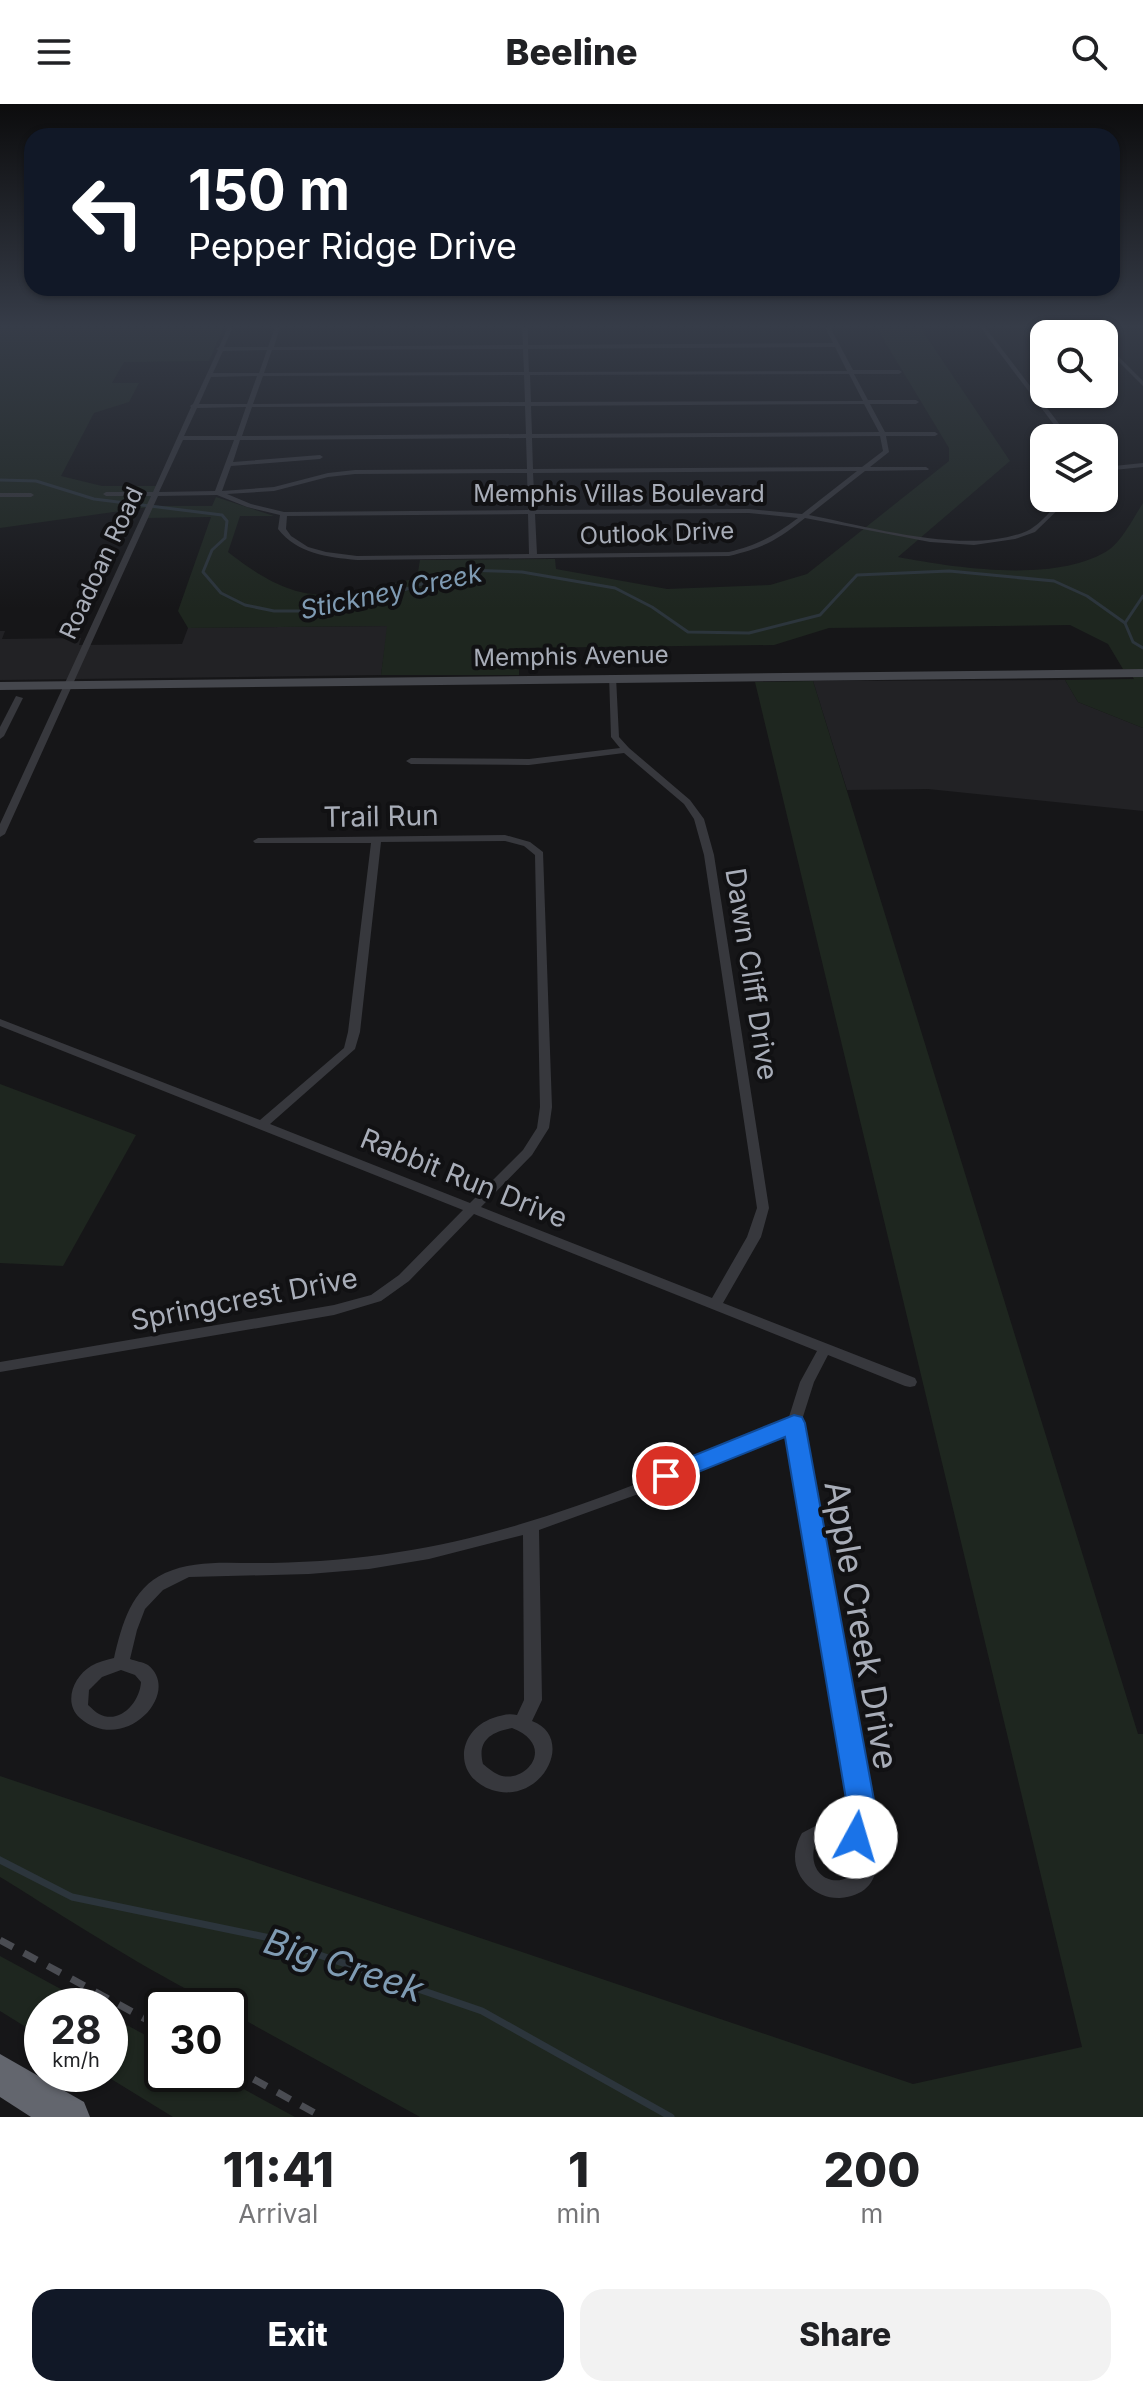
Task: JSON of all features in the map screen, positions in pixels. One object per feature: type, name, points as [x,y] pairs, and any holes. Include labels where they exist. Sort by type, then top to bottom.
[{"type":"highway","points":[[0,2074],[68,2117]]},
{"type":"highway","points":[[0,2085],[68,2117]]},
{"type":"main road","name":"Memphis Avenue","points":[[0,686],[1143,673]]},
{"type":"street","name":"Roadoan Road","points":[[1,828],[156,496],[187,421]]},
{"type":"street","points":[[243,421],[218,493],[274,489],[328,475],[355,472],[926,469]]},
{"type":"street","points":[[526,421],[533,556]]},
{"type":"street","points":[[876,421],[883,434]]},
{"type":"street","name":"Outlook Drive","points":[[284,514],[282,529],[298,546],[322,554],[357,558],[729,554],[757,547],[777,537],[865,469],[886,452],[883,434]]},
{"type":"street","points":[[180,438],[935,434]]},
{"type":"street","points":[[227,464],[320,457]]},
{"type":"street","points":[[1118,468],[1143,465]]},
{"type":"street","name":"Memphis Villas Boulevard","points":[[106,494],[156,496],[218,493],[249,506],[284,514],[708,511],[803,516],[930,540],[974,543],[1033,531],[1053,512]]},
{"type":"street","points":[[0,495],[31,495]]},
{"type":"street","points":[[612,677],[615,737],[626,750]]},
{"type":"street","points":[[0,736],[19,698]]},
{"type":"street","points":[[411,761],[529,762],[626,750]]},
{"type":"street","name":"Dawn Cliff Drive","points":[[626,750],[687,802],[699,819],[709,855],[763,1208],[754,1237],[716,1303]]},
{"type":"street","name":"Trail Run","points":[[258,841],[505,838]]},
{"type":"street","name":"Springcrest Drive","points":[[0,1367],[358,1305],[376,1298],[404,1278],[528,1152],[543,1128],[546,1107],[540,854],[527,844],[505,838]]},
{"type":"street","points":[[263,1124],[349,1049],[354,1032],[376,840]]},
{"type":"street","name":"Rabbit Run Drive","points":[[0,1022],[910,1382]]},
{"type":"street","points":[[121,1663],[134,1611],[149,1589],[165,1578],[188,1571],[378,1561],[428,1553],[531,1528],[748,1445],[794,1423],[807,1382],[825,1348]]},
{"type":"street","name":"Apple Creek Drive","points":[[794,1423],[862,1811],[856,1837]]},
{"type":"street","points":[[522,1723],[533,1700],[531,1528]]},
{"type":"shaded area","points":[[0,421],[90,421],[61,476],[102,486],[160,486],[151,506],[212,506],[216,497],[274,516],[240,516],[228,552],[277,584],[298,591],[318,595],[339,594],[417,578],[420,560],[555,559],[556,569],[667,589],[770,585],[807,574],[949,461],[949,448],[933,421],[983,421],[1010,461],[898,557],[977,569],[1064,567],[1089,560],[1115,545],[1143,503],[1143,669],[1123,669],[1108,644],[1070,625],[829,628],[774,645],[519,648],[519,675],[381,675],[387,626],[188,628],[178,611],[211,517],[145,518],[149,507],[0,528]]},
{"type":"shaded area","points":[[388,626],[381,675],[0,680],[0,631],[5,631],[2,639],[81,638],[79,645],[182,644],[188,628]]},
{"type":"shaded area","points":[[1143,673],[1143,728],[1078,702],[1065,680],[1134,679],[1131,674]]},
{"type":"shaded area","points":[[1065,680],[1078,702],[1143,728],[1143,811],[928,789],[847,790],[813,681]]},
{"type":"shaded area","points":[[813,681],[1138,1734],[1143,1734],[1143,2117],[420,2117],[248,2022],[248,1988],[185,1988],[0,1877],[0,1776],[913,2084],[1082,2047],[755,682]]},
{"type":"shaded area","points":[[0,1084],[136,1135],[63,1266],[0,1263]]},
{"type":"shaded area","points":[[0,1956],[59,1988],[24,1988],[24,2026],[0,2011]]},
{"type":"shaded area","points":[[128,2026],[144,2034],[144,2092],[248,2091],[295,2117],[173,2117],[128,2089]]},
{"type":"waterway","name":"Stickney Creek","points":[[0,480],[36,481],[94,499],[222,515],[227,521],[225,538],[212,550],[203,572],[221,593],[245,605],[274,611],[306,611],[370,601],[464,570],[522,572],[615,588],[652,607],[688,632],[749,633],[820,615],[857,575],[949,571],[1054,581],[1087,596],[1125,623]]},
{"type":"waterway","name":"Big Creek","points":[[1125,623],[1143,596]]},
{"type":"waterway","name":"Big Creek","points":[[1125,623],[1133,642],[1143,648]]},
{"type":"waterway","name":"Big Creek","points":[[0,1860],[72,1897],[270,1938],[482,2011],[671,2117]]},
{"type":"railway","points":[[0,1940],[144,2018]]},
{"type":"railway","points":[[248,2076],[322,2117]]},
{"type":"route","points":[[666,1476],[748,1445],[794,1423],[862,1811],[856,1837]]}]
